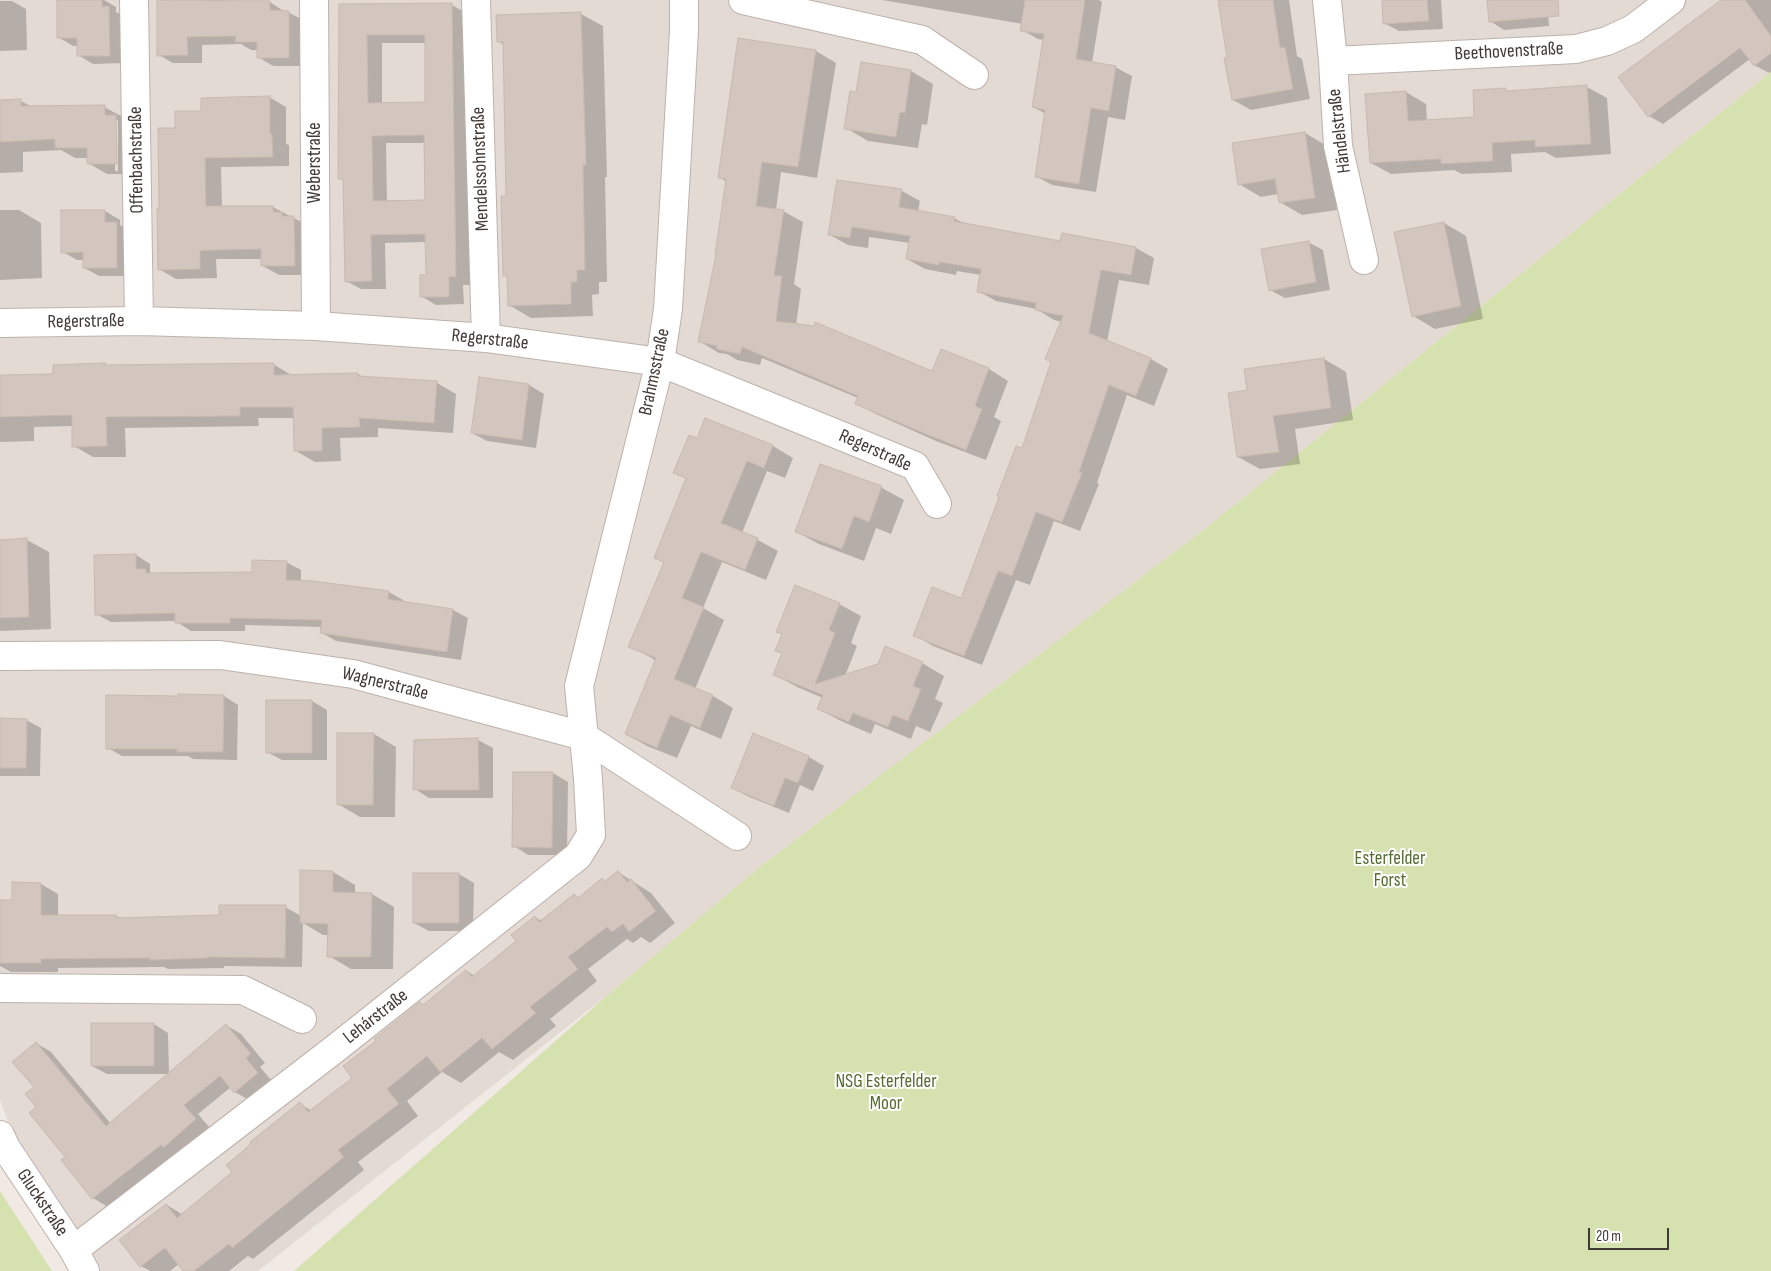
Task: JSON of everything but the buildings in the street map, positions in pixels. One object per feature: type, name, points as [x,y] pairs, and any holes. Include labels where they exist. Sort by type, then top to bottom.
[{"type":"street","name":"Offenbachstraße","points":[[134,0],[139,321]]},
{"type":"street","name":"Weberstraße","points":[[314,0],[316,326]]},
{"type":"street","name":"Mendelssohnstraße","points":[[476,0],[486,338]]},
{"type":"street","name":"Brahmsstraße","points":[[583,736],[579,686],[660,362],[668,309],[684,31],[684,0]]},
{"type":"street","points":[[743,0],[922,40],[974,75]]},
{"type":"street","name":"Händelstraße","points":[[1327,0],[1338,146],[1364,260]]},
{"type":"street","name":"Beethovenstraße","points":[[1333,61],[1576,48],[1607,41],[1633,29],[1671,0]]},
{"type":"street","name":"Regerstraße","points":[[0,323],[139,321],[316,326],[486,338],[660,362],[915,466],[937,504]]},
{"type":"street","name":"Wagnerstraße","points":[[0,656],[220,655],[353,674],[583,736],[737,836]]},
{"type":"street","name":"Lehárstraße","points":[[79,1260],[84,1242],[336,1048],[578,856],[592,835],[583,736]]},
{"type":"street","points":[[0,988],[243,990],[302,1020]]},
{"type":"street","name":"Gluckstraße","points":[[0,1135],[6,1148],[79,1260]]},
{"type":"shaded area","points":[[0,0],[1771,0],[1771,72],[1206,528],[761,866],[610,993],[258,1271],[93,1271],[14,1138],[0,1100]]},
{"type":"green space","name":"Esterfelder Forst","points":[[1771,72],[1771,1271],[294,1271],[610,993],[761,866],[1206,528]]},
{"type":"green space","points":[[0,1191],[52,1271],[0,1271]]},
{"type":"park label","name":"NSG Esterfelder Moor","points":[[886,1093]]}]
